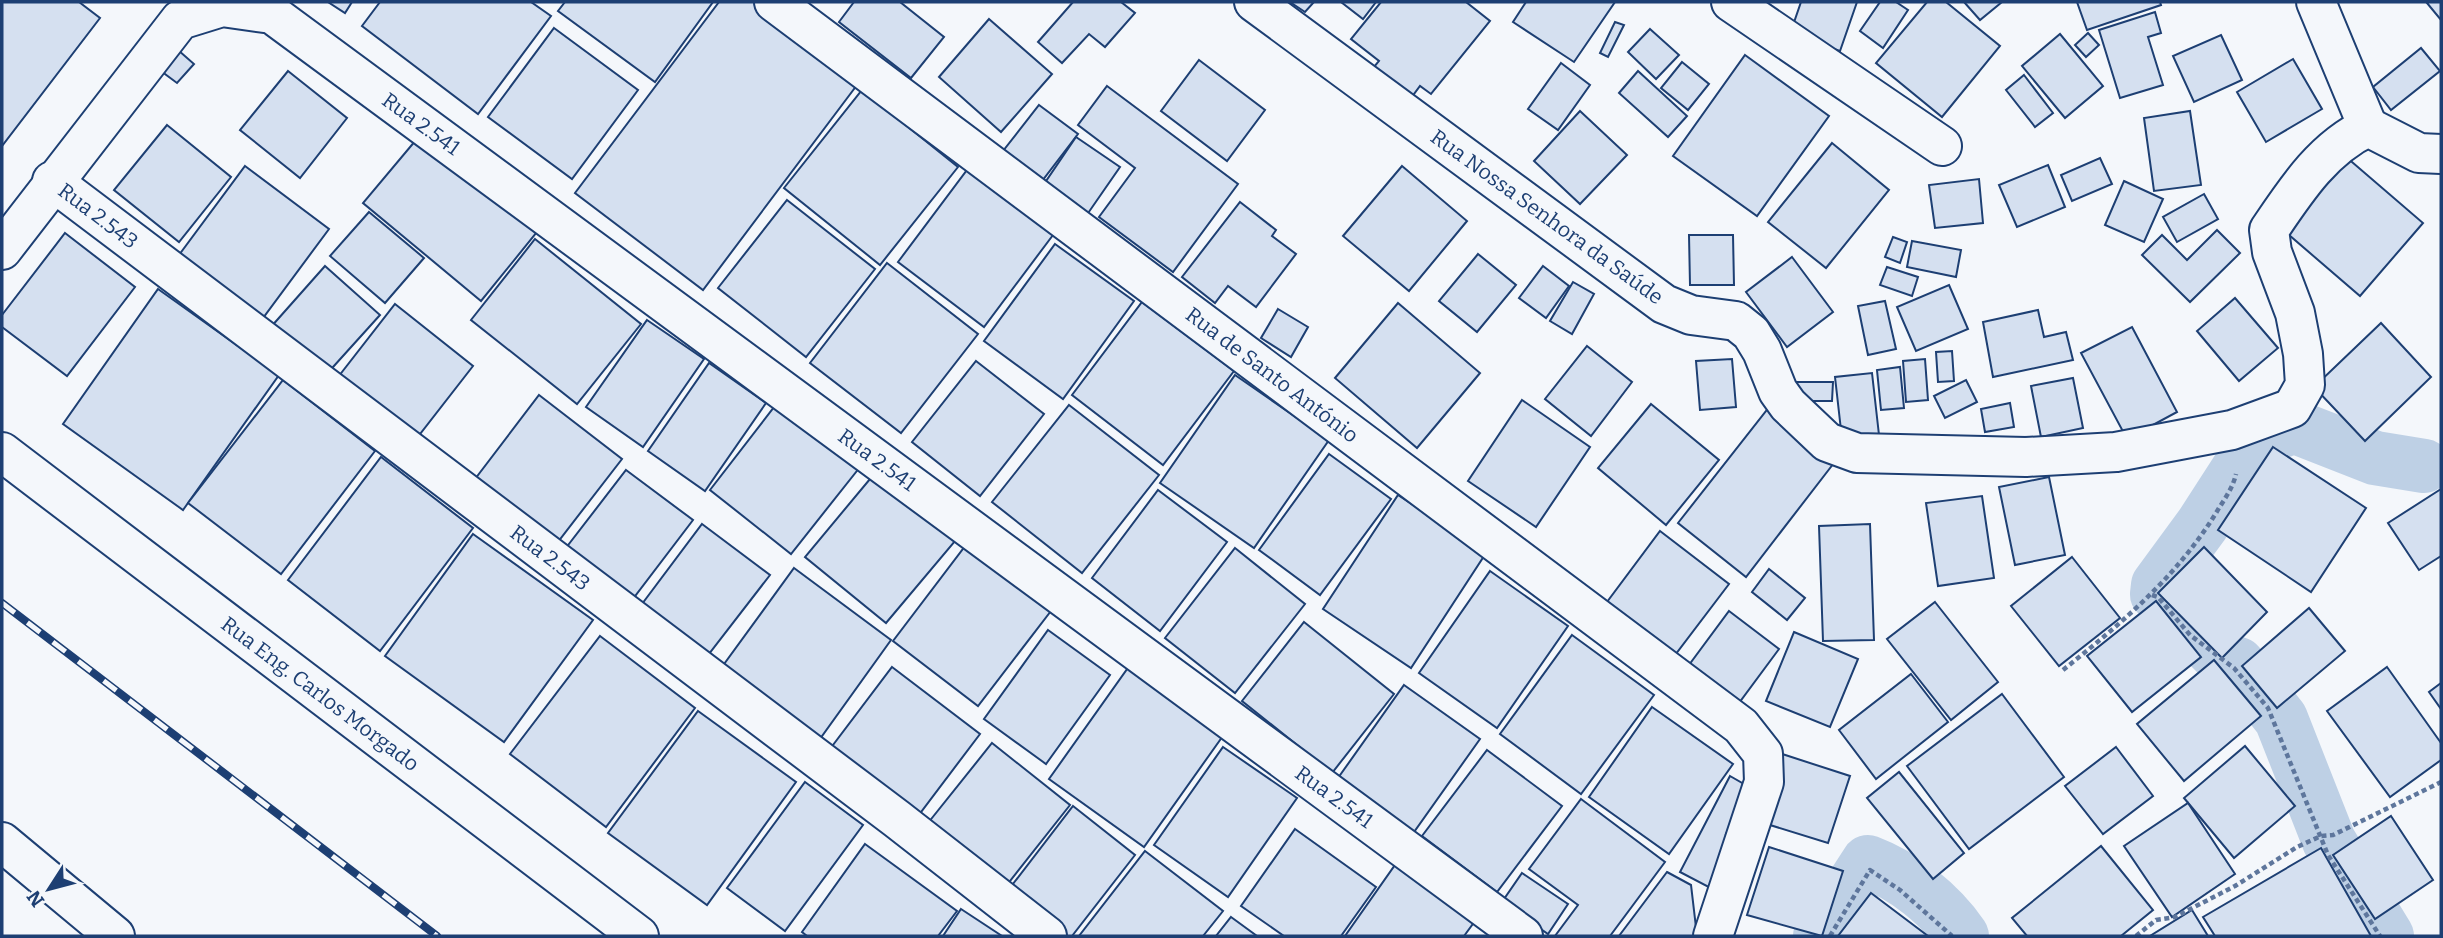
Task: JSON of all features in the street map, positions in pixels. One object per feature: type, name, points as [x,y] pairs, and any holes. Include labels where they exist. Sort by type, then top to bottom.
[{"type":"street","name":"Rua de Santo António","points":[[774,2],[1730,718],[1763,754],[1764,782],[1713,936]]},
{"type":"street","name":"Rua Nossa Senhora da Saúde","points":[[1254,2],[1664,304],[1691,315],[1736,321],[1756,342],[1787,405],[1827,442],[1857,453],[2026,457],[2116,452],[2232,430],[2292,408],[2305,385],[2295,313],[2272,252],[2269,230],[2300,184],[2344,138],[2368,127]]},
{"type":"street","points":[[1731,2],[1942,146]]},
{"type":"street","points":[[2316,2],[2368,127],[2419,153],[2441,154]]},
{"type":"street","name":"Rua 2.541","points":[[52,181],[180,20],[222,7],[272,14],[1523,936]]},
{"type":"street","points":[[2,250],[52,181]]},
{"type":"street","name":"Rua 2.543","points":[[52,181],[897,819],[1047,936]]},
{"type":"street","name":"Rua Eng. Carlos Morgado","points":[[2,452],[639,936]]},
{"type":"street","points":[[2,842],[115,936]]},
{"type":"path","points":[[2063,670],[2152,596],[2201,536],[2234,484],[2240,457],[2232,430]]},
{"type":"path","points":[[2152,596],[2158,597],[2198,643],[2234,668],[2268,708],[2335,870],[2380,936]]},
{"type":"path","points":[[2136,936],[2156,920],[2175,917],[2235,886],[2289,851],[2322,836],[2342,832],[2441,782]]},
{"type":"path","points":[[1830,936],[1870,870],[1900,890],[1952,936]]},
{"type":"building","points":[[2,2],[79,2],[100,18],[2,146]]},
{"type":"building","points":[[328,2],[352,2],[345,13]]},
{"type":"building","points":[[380,2],[531,2],[551,16],[478,114],[362,26]]},
{"type":"building","points":[[565,2],[713,2],[655,82],[558,11]]},
{"type":"building","points":[[719,2],[755,2],[860,81],[703,290],[575,193]]},
{"type":"building","points":[[854,2],[900,2],[944,37],[911,78],[839,22]]},
{"type":"building","points":[[1073,2],[1121,2],[1135,13],[1105,47],[1089,34],[1062,63],[1038,42]]},
{"type":"building","points":[[1290,2],[1314,2],[1305,12]]},
{"type":"building","points":[[1341,2],[1376,2],[1363,19]]},
{"type":"building","points":[[1381,2],[1466,2],[1490,21],[1431,94],[1420,86],[1411,98],[1373,68],[1379,61],[1351,39]]},
{"type":"building","points":[[1526,2],[1615,2],[1574,62],[1513,22]]},
{"type":"building","points":[[1801,2],[1857,2],[1840,51],[1790,34]]},
{"type":"building","points":[[1880,2],[1896,2],[1908,10],[1883,48],[1860,31]]},
{"type":"building","points":[[1927,2],[1946,2],[2000,46],[1942,117],[1876,63]]},
{"type":"building","points":[[1964,2],[2002,2],[1980,20]]},
{"type":"building","points":[[2077,2],[2160,2],[2161,5],[2087,30]]},
{"type":"building","points":[[2441,2],[2441,20],[2427,3]]},
{"type":"building","points":[[2155,12],[2161,33],[2148,37],[2163,85],[2120,98],[2099,30]]},
{"type":"building","points":[[989,19],[1052,74],[1001,132],[939,77]]},
{"type":"building","points":[[1615,22],[1624,25],[1608,57],[1600,53]]},
{"type":"building","points":[[554,28],[638,90],[572,179],[488,117]]},
{"type":"building","points":[[1650,29],[1679,55],[1656,79],[1628,52]]},
{"type":"building","points":[[2088,33],[2099,45],[2086,57],[2075,45]]},
{"type":"building","points":[[2060,34],[2103,86],[2065,118],[2022,66]]},
{"type":"building","points":[[2221,35],[2242,80],[2194,102],[2173,56]]},
{"type":"building","points":[[2421,48],[2440,71],[2391,110],[2373,87]]},
{"type":"building","points":[[178,50],[194,64],[177,83],[161,71]]},
{"type":"building","points":[[1745,55],[1829,116],[1757,216],[1673,156]]},
{"type":"building","points":[[2293,59],[2322,109],[2266,142],[2237,92]]},
{"type":"building","points":[[1199,60],[1265,110],[1227,161],[1161,111]]},
{"type":"building","points":[[1682,62],[1709,84],[1688,110],[1661,88]]},
{"type":"building","points":[[1561,63],[1590,85],[1558,130],[1528,109]]},
{"type":"building","points":[[288,71],[347,118],[300,178],[240,130]]},
{"type":"building","points":[[1638,71],[1687,116],[1668,137],[1619,93]]},
{"type":"building","points":[[2024,75],[2053,113],[2035,127],[2006,90]]},
{"type":"building","points":[[1107,86],[1238,184],[1173,272],[1099,217],[1135,168],[1078,125]]},
{"type":"building","points":[[862,90],[958,167],[880,265],[784,188]]},
{"type":"building","points":[[1039,105],[1078,134],[1042,181],[1003,151]]},
{"type":"building","points":[[1580,111],[1627,155],[1580,204],[1534,161]]},
{"type":"building","points":[[2190,111],[2201,185],[2154,191],[2144,118]]},
{"type":"building","points":[[167,125],[231,177],[179,242],[114,190]]},
{"type":"building","points":[[421,134],[537,232],[481,301],[363,203]]},
{"type":"building","points":[[1076,137],[1120,167],[1084,219],[1040,190]]},
{"type":"building","points":[[1832,143],[1889,190],[1826,268],[1768,222]]},
{"type":"building","points":[[2345,156],[2423,223],[2360,296],[2282,229]]},
{"type":"building","points":[[2100,158],[2112,184],[2072,201],[2061,175]]},
{"type":"building","points":[[2048,165],[2065,207],[2017,227],[1999,185]]},
{"type":"building","points":[[245,166],[329,229],[263,318],[179,255]]},
{"type":"building","points":[[1402,166],[1467,221],[1409,291],[1343,236]]},
{"type":"building","points":[[967,170],[1053,235],[984,327],[898,262]]},
{"type":"building","points":[[1979,179],[1983,223],[1935,228],[1929,185]]},
{"type":"building","points":[[2124,181],[2163,199],[2144,242],[2105,225]]},
{"type":"building","points":[[2204,194],[2218,219],[2177,242],[2163,217]]},
{"type":"building","points":[[787,200],[875,269],[806,357],[718,288]]},
{"type":"building","points":[[1240,202],[1276,230],[1272,236],[1296,254],[1256,307],[1228,286],[1215,303],[1182,277]]},
{"type":"building","points":[[369,212],[424,258],[385,303],[330,256]]},
{"type":"building","points":[[2217,230],[2240,253],[2190,302],[2142,255],[2162,235],[2187,260]]},
{"type":"building","points":[[65,233],[135,287],[67,376],[2,327],[2,315]]},
{"type":"building","points":[[1689,235],[1733,235],[1734,285],[1690,285]]},
{"type":"building","points":[[1893,237],[1907,242],[1900,263],[1885,257]]},
{"type":"building","points":[[535,239],[641,324],[577,404],[471,320]]},
{"type":"building","points":[[1912,241],[1961,250],[1956,277],[1907,267]]},
{"type":"building","points":[[1055,244],[1134,301],[1063,399],[984,341]]},
{"type":"building","points":[[1478,254],[1516,285],[1477,332],[1439,301]]},
{"type":"building","points":[[1792,257],[1833,312],[1787,347],[1746,292]]},
{"type":"building","points":[[887,263],[978,334],[901,433],[810,363]]},
{"type":"building","points":[[325,266],[380,315],[324,377],[270,328]]},
{"type":"building","points":[[1543,266],[1569,286],[1546,318],[1519,298]]},
{"type":"building","points":[[1887,267],[1918,277],[1912,296],[1880,285]]},
{"type":"building","points":[[1573,282],[1594,294],[1572,334],[1550,321]]},
{"type":"building","points":[[1949,285],[1968,329],[1916,351],[1897,307]]},
{"type":"building","points":[[158,289],[279,375],[183,510],[63,424]]},
{"type":"building","points":[[2235,298],[2278,348],[2239,381],[2197,331]]},
{"type":"building","points":[[1885,301],[1896,349],[1868,355],[1858,306]]},
{"type":"building","points":[[1142,302],[1234,371],[1163,465],[1072,395]]},
{"type":"building","points":[[1398,303],[1480,373],[1417,448],[1335,378]]},
{"type":"building","points":[[395,304],[473,366],[413,443],[335,381]]},
{"type":"building","points":[[1278,309],[1308,327],[1291,357],[1261,338]]},
{"type":"building","points":[[2038,310],[2044,337],[2066,332],[2073,360],[1993,377],[1983,322]]},
{"type":"building","points":[[647,320],[704,359],[643,447],[586,407]]},
{"type":"building","points":[[2381,323],[2431,377],[2365,441],[2314,387]]},
{"type":"building","points":[[2132,327],[2177,412],[2127,439],[2081,353]]},
{"type":"building","points":[[1587,346],[1632,382],[1591,436],[1545,399]]},
{"type":"building","points":[[1952,351],[1954,381],[1938,382],[1936,352]]},
{"type":"building","points":[[1732,359],[1736,407],[1700,410],[1696,361]]},
{"type":"building","points":[[1925,359],[1928,400],[1906,402],[1903,361]]},
{"type":"building","points":[[976,361],[1044,414],[980,496],[912,442]]},
{"type":"building","points":[[709,363],[766,403],[705,491],[648,451]]},
{"type":"building","points":[[1900,367],[1904,408],[1881,410],[1877,370]]},
{"type":"building","points":[[1872,373],[1879,435],[1842,439],[1835,377]]},
{"type":"building","points":[[1235,375],[1329,440],[1254,548],[1160,483]]},
{"type":"building","points":[[2073,378],[2083,428],[2041,437],[2031,386]]},
{"type":"building","points":[[283,380],[375,451],[281,574],[188,503]]},
{"type":"building","points":[[1966,380],[1977,402],[1945,418],[1934,396]]},
{"type":"building","points":[[1795,382],[1833,382],[1832,401],[1796,401]]},
{"type":"building","points":[[539,395],[622,459],[554,547],[472,483]]},
{"type":"building","points":[[1522,400],[1590,447],[1536,527],[1468,481]]},
{"type":"building","points":[[778,402],[860,467],[791,554],[710,490]]},
{"type":"building","points":[[2010,403],[2014,427],[1985,432],[1981,409]]},
{"type":"building","points":[[1651,404],[1719,460],[1666,525],[1598,468]]},
{"type":"building","points":[[1069,405],[1159,475],[1082,573],[992,502]]},
{"type":"building","points":[[1770,406],[1837,459],[1746,577],[1678,523]]},
{"type":"building","points":[[2273,447],[2366,508],[2311,592],[2218,530]]},
{"type":"building","points":[[1329,454],[1391,499],[1320,595],[1259,550]]},
{"type":"building","points":[[381,457],[473,528],[380,651],[288,580]]},
{"type":"building","points":[[880,467],[961,534],[886,623],[805,557]]},
{"type":"building","points":[[626,470],[693,520],[629,604],[562,553]]},
{"type":"building","points":[[2049,477],[2065,555],[2015,565],[1999,487]]},
{"type":"building","points":[[2441,489],[2441,556],[2419,570],[2388,523]]},
{"type":"building","points":[[1158,490],[1227,542],[1160,631],[1092,578]]},
{"type":"building","points":[[1398,495],[1486,553],[1411,668],[1323,609]]},
{"type":"building","points":[[1982,496],[1994,578],[1938,586],[1926,503]]},
{"type":"building","points":[[702,524],[770,575],[705,659],[639,608]]},
{"type":"building","points":[[1870,524],[1874,640],[1823,641],[1819,526]]},
{"type":"building","points":[[1660,531],[1729,584],[1672,659],[1604,606]]},
{"type":"building","points":[[473,534],[593,620],[504,742],[385,656]]},
{"type":"building","points":[[969,541],[1054,607],[978,706],[893,641]]},
{"type":"building","points":[[2204,547],[2267,612],[2222,658],[2158,593]]},
{"type":"building","points":[[1235,548],[1305,604],[1235,693],[1165,638]]},
{"type":"building","points":[[2072,557],[2120,618],[2059,666],[2011,606]]},
{"type":"building","points":[[794,568],[891,640],[817,743],[719,671]]},
{"type":"building","points":[[1769,569],[1805,598],[1787,620],[1752,592]]},
{"type":"building","points":[[1490,571],[1568,626],[1497,728],[1419,673]]},
{"type":"building","points":[[2156,601],[2201,657],[2132,712],[2087,656]]},
{"type":"building","points":[[1935,602],[1998,682],[1951,720],[1887,639]]},
{"type":"building","points":[[2309,608],[2345,651],[2277,708],[2242,666]]},
{"type":"building","points":[[1729,611],[1779,649],[1736,707],[1686,669]]},
{"type":"building","points":[[1304,622],[1394,694],[1332,773],[1242,701]]},
{"type":"building","points":[[1048,630],[1110,675],[1046,764],[984,719]]},
{"type":"building","points":[[1794,632],[1858,659],[1830,727],[1766,701]]},
{"type":"building","points":[[1572,635],[1654,695],[1581,794],[1500,734]]},
{"type":"building","points":[[600,636],[695,708],[606,827],[510,754]]},
{"type":"building","points":[[2214,660],[2261,716],[2184,781],[2137,724]]},
{"type":"building","points":[[1130,665],[1225,733],[1144,847],[1049,779]]},
{"type":"building","points":[[892,667],[980,734],[918,816],[830,749]]},
{"type":"building","points":[[2387,667],[2441,743],[2441,760],[2390,797],[2327,711]]},
{"type":"building","points":[[1911,674],[1948,722],[1876,779],[1839,730]]},
{"type":"building","points":[[2441,683],[2441,709],[2429,692]]},
{"type":"building","points":[[1404,685],[1480,739],[1414,832],[1338,778]]},
{"type":"building","points":[[2002,694],[2064,777],[1969,849],[1907,766]]},
{"type":"building","points":[[1652,707],[1733,764],[1669,854],[1589,797]]},
{"type":"building","points":[[698,711],[796,782],[707,905],[608,833]]},
{"type":"building","points":[[992,743],[1070,805],[1006,886],[928,823]]},
{"type":"building","points":[[2245,746],[2295,806],[2234,858],[2184,798]]},
{"type":"building","points":[[1223,747],[1297,798],[1228,897],[1154,845]]},
{"type":"building","points":[[2116,747],[2153,796],[2103,834],[2065,786]]},
{"type":"building","points":[[1487,750],[1562,806],[1497,892],[1422,836]]},
{"type":"building","points":[[1776,752],[1850,776],[1828,843],[1754,820]]},
{"type":"building","points":[[1899,772],[1964,853],[1933,879],[1867,798]]},
{"type":"building","points":[[1730,776],[1749,787],[1726,834],[1745,844],[1720,893],[1680,872]]},
{"type":"building","points":[[805,782],[863,825],[785,931],[727,888]]},
{"type":"building","points":[[1581,799],[1665,862],[1610,936],[1555,936],[1578,905],[1529,869]]},
{"type":"building","points":[[2188,803],[2235,874],[2172,917],[2124,846]]},
{"type":"building","points":[[1073,806],[1135,855],[1072,936],[1062,936],[1006,893]]},
{"type":"building","points":[[2391,816],[2433,880],[2375,919],[2333,855]]},
{"type":"building","points":[[1295,829],[1376,887],[1341,936],[1284,936],[1241,906]]},
{"type":"building","points":[[865,844],[957,911],[938,936],[807,936],[802,932]]},
{"type":"building","points":[[2101,846],[2153,910],[2121,936],[2027,936],[2012,918]]},
{"type":"building","points":[[1769,847],[1843,871],[1822,936],[1747,915]]},
{"type":"building","points":[[2321,848],[2371,936],[2215,936],[2203,917]]},
{"type":"building","points":[[1145,851],[1223,911],[1203,936],[1079,936]]},
{"type":"building","points":[[1395,865],[1475,921],[1464,936],[1345,936]]},
{"type":"building","points":[[1667,872],[1691,885],[1697,936],[1619,936]]},
{"type":"building","points":[[1522,873],[1568,904],[1548,934],[1502,902]]},
{"type":"building","points":[[1871,893],[1928,936],[1838,936]]},
{"type":"building","points":[[961,909],[1002,936],[943,936]]},
{"type":"building","points":[[2192,910],[2208,936],[2150,936]]},
{"type":"building","points":[[1231,917],[1257,936],[1216,936]]},
{"type":"waterway","points":[[2387,936],[2329,841],[2281,719],[2238,664],[2221,658],[2157,594],[2158,585],[2202,525],[2255,443],[2293,426],[2375,458],[2424,466]]},
{"type":"waterway","points":[[1820,936],[1868,862],[1921,892],[1962,936]]},
{"type":"railway","points":[[2,603],[437,936]]}]
